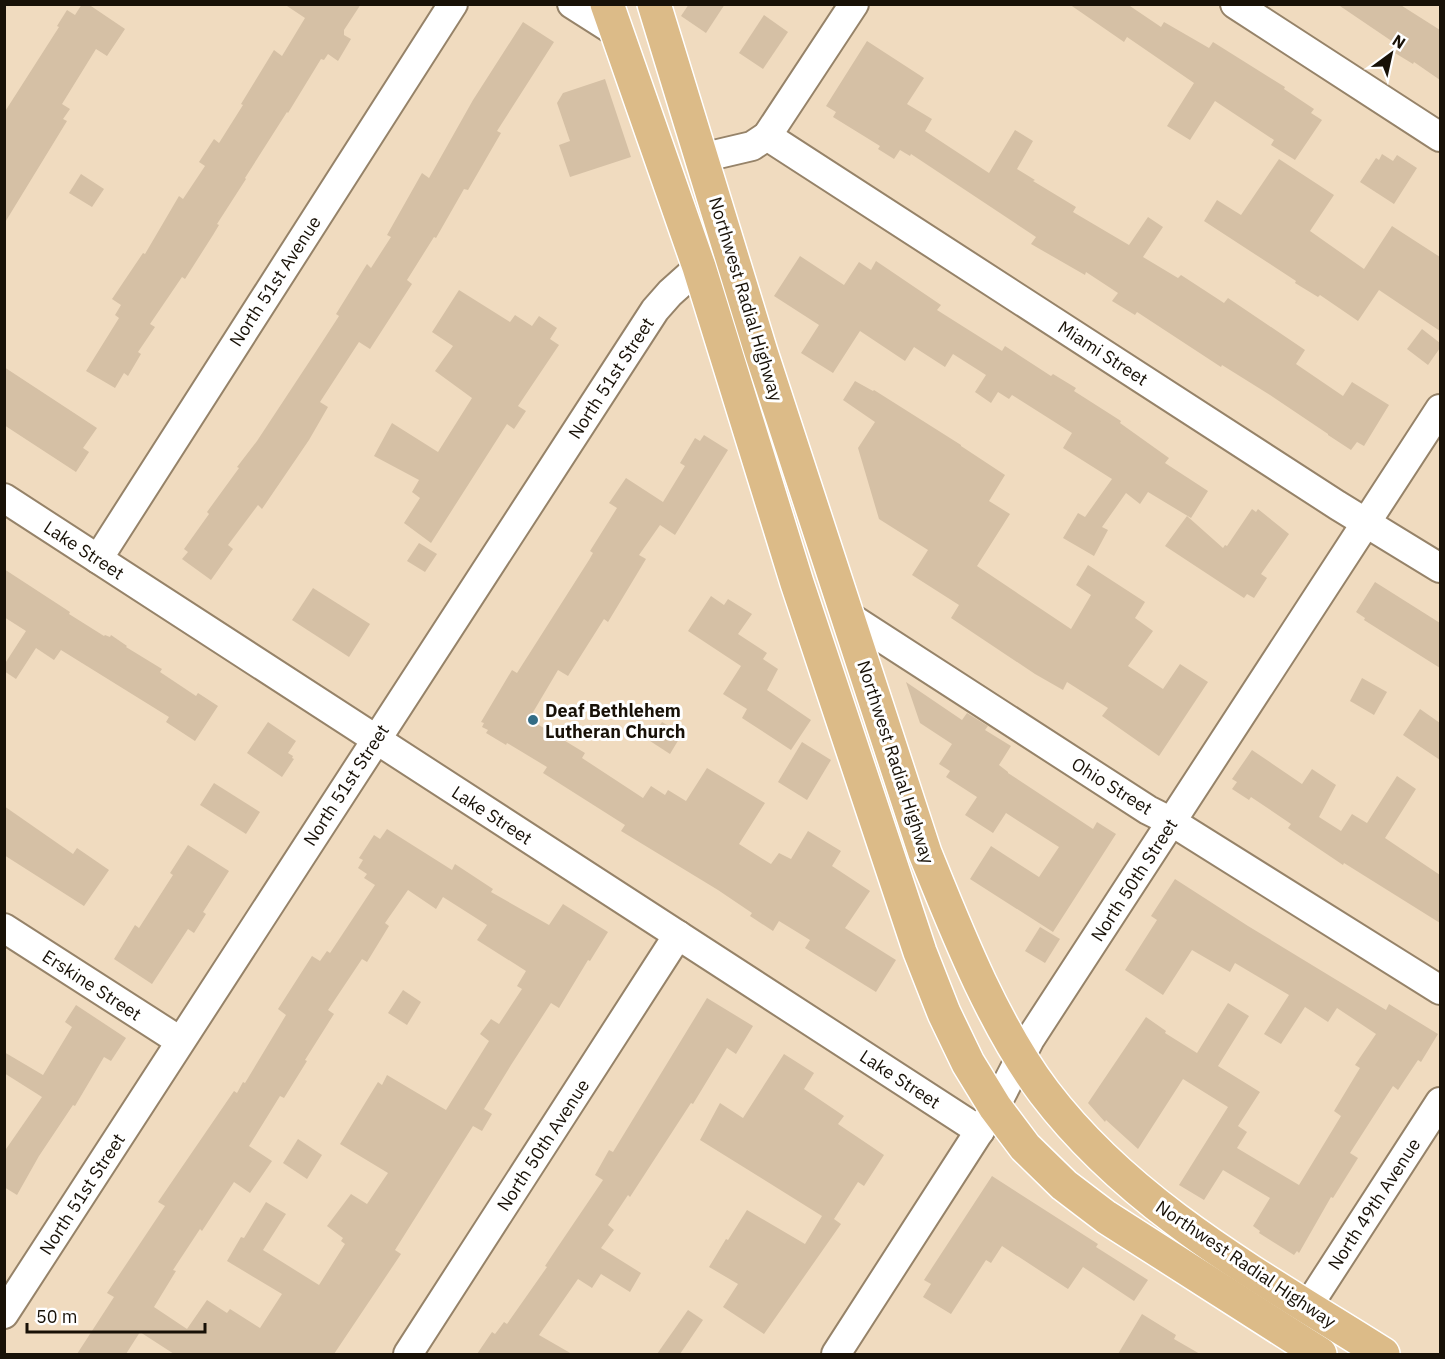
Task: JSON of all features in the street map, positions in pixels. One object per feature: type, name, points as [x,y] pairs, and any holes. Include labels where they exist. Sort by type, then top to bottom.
[{"type":"main road","name":"Northwest Radial Highway","points":[[654,4],[761,352],[930,864],[984,990],[1021,1057],[1044,1092],[1108,1164],[1191,1232],[1383,1354]]},
{"type":"main road","name":"Northwest Radial Highway","points":[[611,18],[699,267],[797,583],[920,952],[944,1013],[968,1063],[987,1119],[1025,1147],[1064,1185],[1098,1210],[1320,1354]]},
{"type":"street","name":"North 51st Avenue","points":[[98,559],[453,4]]},
{"type":"street","points":[[572,4],[611,18]]},
{"type":"street","points":[[702,158],[752,146],[767,136],[854,4]]},
{"type":"street","points":[[1235,4],[1440,138]]},
{"type":"street","name":"Miami Street","points":[[767,136],[1440,568]]},
{"type":"street","name":"North 51st Street","points":[[4,1314],[655,310],[670,292],[699,267]]},
{"type":"street","name":"North 50th Street","points":[[836,1354],[987,1119],[1030,1039],[1368,523],[1440,409]]},
{"type":"street","name":"Lake Street","points":[[4,498],[678,935],[987,1119]]},
{"type":"street","name":"Ohio Street","points":[[848,616],[1148,810],[1172,822],[1440,990]]},
{"type":"street","name":"Erskine Street","points":[[4,928],[180,1041]]},
{"type":"street","name":"North 50th Avenue","points":[[408,1354],[678,935]]},
{"type":"street","name":"North 49th Avenue","points":[[1308,1306],[1440,1102]]},
{"type":"building","points":[[82,4],[88,4],[125,29],[107,56],[96,49],[62,104],[70,109],[63,119],[67,121],[4,224],[4,113],[59,27],[57,26],[67,10],[75,15]]},
{"type":"building","points":[[284,4],[361,4],[344,30],[344,35],[351,39],[338,61],[328,54],[324,60],[321,59],[245,178],[185,279],[182,277],[150,324],[155,327],[138,352],[141,354],[128,376],[124,373],[115,388],[86,371],[119,318],[115,315],[121,305],[112,299],[143,253],[145,254],[179,196],[183,199],[205,166],[199,162],[214,139],[219,143],[274,50],[282,56],[305,18]]},
{"type":"building","points":[[689,4],[725,4],[706,33],[681,16]]},
{"type":"building","points":[[1069,4],[1127,4],[1161,27],[1164,22],[1209,48],[1213,42],[1285,87],[1284,89],[1314,109],[1311,113],[1322,120],[1295,160],[1271,145],[1274,140],[1215,101],[1190,140],[1167,126],[1194,83],[1127,37],[1124,42]]},
{"type":"building","points":[[1337,4],[1399,4],[1440,30],[1440,80],[1414,62],[1413,64],[1395,53],[1399,46]]},
{"type":"building","points":[[764,15],[788,32],[763,69],[739,53]]},
{"type":"building","points":[[523,22],[554,42],[497,131],[501,133],[468,190],[464,189],[436,238],[434,237],[407,280],[412,284],[370,349],[359,342],[320,402],[328,407],[309,440],[262,509],[258,505],[228,545],[233,549],[211,580],[182,559],[188,552],[184,549],[339,316],[336,314],[367,264],[371,268],[391,237],[387,235],[422,173],[429,178],[473,100]]},
{"type":"building","points":[[867,41],[924,78],[907,104],[932,119],[925,131],[989,173],[1015,130],[1033,141],[1017,169],[1076,207],[1073,212],[1129,245],[1148,217],[1163,227],[1143,257],[1178,278],[1181,275],[1224,303],[1228,298],[1305,350],[1296,364],[1343,396],[1352,382],[1389,405],[1364,446],[1357,442],[1351,450],[1270,395],[1222,365],[1221,367],[1137,312],[1135,315],[1112,301],[1118,293],[1086,272],[1085,275],[1031,244],[1036,237],[911,154],[910,156],[900,150],[894,159],[878,149],[880,146],[833,117],[836,112],[826,106]]},
{"type":"building","points":[[605,79],[631,157],[570,177],[559,145],[570,141],[557,103],[563,93]]},
{"type":"building","points":[[1382,154],[1393,161],[1397,155],[1417,168],[1394,204],[1360,182],[1376,158],[1379,160]]},
{"type":"building","points":[[1279,159],[1334,195],[1310,231],[1364,269],[1392,226],[1440,257],[1440,331],[1379,290],[1358,321],[1320,295],[1318,297],[1295,283],[1296,281],[1204,221],[1217,200],[1241,215]]},
{"type":"building","points":[[81,174],[104,189],[92,207],[69,193]]},
{"type":"building","points":[[800,256],[844,285],[859,262],[871,270],[876,261],[941,305],[937,310],[1002,351],[1005,346],[1051,376],[1053,374],[1076,388],[1074,391],[1121,421],[1120,423],[1169,458],[1165,463],[1208,491],[1191,518],[1148,492],[1140,504],[1126,493],[1102,527],[1108,530],[1094,556],[1063,538],[1078,513],[1085,517],[1112,479],[1063,448],[1072,433],[1012,395],[1009,399],[998,392],[991,403],[975,392],[986,375],[953,354],[945,367],[914,347],[905,361],[860,331],[833,373],[801,353],[819,325],[774,296]]},
{"type":"building","points":[[459,290],[510,322],[515,315],[532,326],[539,316],[557,328],[550,339],[559,345],[518,406],[526,411],[514,429],[507,424],[431,543],[404,523],[420,498],[412,492],[419,480],[374,456],[392,423],[438,452],[472,398],[435,371],[453,346],[432,332]]},
{"type":"building","points":[[1422,329],[1440,343],[1440,348],[1428,365],[1407,349]]},
{"type":"building","points":[[4,367],[97,428],[83,448],[89,452],[76,472],[4,425]]},
{"type":"building","points":[[855,381],[874,390],[1005,475],[989,501],[1010,514],[977,566],[1071,629],[1091,595],[1076,585],[1088,565],[1145,602],[1135,618],[1153,631],[1128,666],[1163,689],[1180,664],[1208,682],[1159,756],[1102,716],[1108,708],[1067,682],[1063,690],[1035,674],[951,618],[959,605],[912,575],[928,550],[879,519],[858,448],[875,422],[843,400]]},
{"type":"building","points":[[704,435],[728,450],[675,535],[660,525],[639,555],[646,559],[608,622],[604,619],[568,676],[558,670],[529,719],[585,753],[582,758],[643,798],[651,786],[665,795],[668,790],[686,801],[707,768],[765,803],[739,844],[771,864],[779,853],[791,859],[808,831],[841,851],[832,866],[870,891],[845,928],[896,960],[876,992],[805,948],[810,940],[779,921],[773,931],[750,916],[752,913],[718,890],[621,831],[625,825],[543,773],[547,767],[486,733],[488,730],[482,727],[484,723],[481,722],[512,670],[517,673],[589,560],[593,553],[590,551],[617,508],[609,503],[626,478],[663,502],[685,466],[680,463],[695,438],[700,441]]},
{"type":"building","points":[[1252,509],[1256,512],[1258,509],[1289,534],[1261,574],[1267,578],[1254,598],[1247,594],[1244,598],[1165,546],[1187,516],[1223,548],[1227,546]]},
{"type":"building","points":[[419,543],[437,554],[425,572],[407,561]]},
{"type":"building","points":[[4,569],[104,636],[110,637],[111,635],[162,669],[160,672],[196,696],[198,693],[218,706],[195,741],[166,722],[169,717],[61,650],[54,660],[36,648],[16,679],[4,671],[4,665],[26,631],[4,617]]},
{"type":"building","points":[[1375,582],[1440,623],[1440,668],[1364,620],[1365,618],[1356,612]]},
{"type":"building","points":[[313,588],[370,624],[349,657],[292,620]]},
{"type":"building","points":[[711,596],[724,605],[728,599],[752,614],[738,634],[767,653],[763,659],[778,669],[767,690],[811,720],[791,750],[742,718],[747,709],[723,694],[741,666],[688,631]]},
{"type":"building","points":[[1362,678],[1387,692],[1374,715],[1350,701]]},
{"type":"building","points":[[906,682],[962,720],[967,713],[988,726],[985,730],[1011,746],[999,765],[1008,773],[1093,829],[1097,822],[1116,834],[1053,932],[970,879],[991,846],[1039,877],[1059,847],[1006,813],[993,833],[965,815],[977,797],[946,777],[950,771],[939,764],[952,744],[920,723]]},
{"type":"building","points":[[1420,709],[1440,723],[1440,760],[1403,735]]},
{"type":"building","points":[[268,722],[296,741],[288,753],[294,759],[282,777],[247,753]]},
{"type":"building","points":[[662,722],[682,734],[670,754],[650,741]]},
{"type":"building","points":[[802,742],[831,760],[807,800],[778,782]]},
{"type":"building","points":[[1252,750],[1302,784],[1312,769],[1336,785],[1319,817],[1341,831],[1352,814],[1367,823],[1397,776],[1416,789],[1385,838],[1440,875],[1440,923],[1344,863],[1343,865],[1288,828],[1291,824],[1251,797],[1249,800],[1232,789],[1237,782],[1232,779]]},
{"type":"building","points":[[214,783],[260,812],[246,834],[200,805]]},
{"type":"building","points":[[4,806],[73,854],[77,848],[109,870],[84,906],[4,855]]},
{"type":"building","points":[[387,829],[452,870],[455,864],[493,889],[491,892],[549,925],[563,904],[608,932],[559,1008],[551,1003],[484,1109],[492,1114],[482,1131],[473,1126],[395,1250],[401,1254],[334,1354],[174,1354],[140,1332],[126,1354],[77,1354],[114,1297],[107,1293],[165,1206],[158,1202],[234,1091],[237,1093],[243,1082],[245,1083],[286,1015],[278,1009],[312,956],[320,961],[327,951],[330,953],[375,885],[364,878],[367,874],[358,868],[363,860],[359,858],[374,835],[380,839]],"holes":[[[408,890],[436,909],[443,897],[487,925],[477,940],[526,971],[517,986],[522,989],[499,1024],[491,1019],[480,1034],[489,1041],[446,1110],[387,1075],[382,1085],[378,1082],[340,1144],[388,1173],[367,1204],[351,1194],[327,1226],[343,1238],[341,1241],[345,1244],[319,1285],[263,1250],[286,1214],[266,1202],[227,1261],[282,1294],[260,1328],[230,1309],[227,1313],[207,1300],[187,1329],[154,1307],[176,1271],[173,1270],[234,1182],[250,1193],[272,1161],[249,1146],[280,1096],[284,1098],[307,1061],[305,1060],[334,1014],[328,1010],[362,959],[367,962],[389,926],[385,923]]]},
{"type":"building","points":[[188,845],[229,871],[203,912],[206,914],[194,933],[188,929],[152,984],[114,959],[135,925],[139,928],[173,875],[170,873]]},
{"type":"building","points":[[1175,879],[1386,1010],[1389,1004],[1438,1034],[1421,1062],[1418,1060],[1398,1090],[1393,1086],[1350,1153],[1358,1158],[1333,1198],[1331,1197],[1299,1253],[1297,1251],[1294,1255],[1259,1233],[1260,1231],[1253,1226],[1270,1198],[1223,1170],[1204,1200],[1179,1185],[1228,1107],[1183,1079],[1138,1149],[1106,1120],[1105,1122],[1088,1103],[1146,1017],[1166,1031],[1165,1033],[1197,1053],[1228,1003],[1249,1016],[1218,1066],[1260,1092],[1238,1126],[1247,1132],[1237,1148],[1299,1185],[1341,1116],[1334,1111],[1360,1068],[1355,1065],[1376,1034],[1337,1008],[1328,1022],[1305,1007],[1281,1044],[1264,1034],[1289,995],[1235,963],[1230,972],[1192,950],[1163,995],[1125,970],[1157,920],[1151,916]]},
{"type":"building","points":[[1040,927],[1060,939],[1045,963],[1025,951]]},
{"type":"building","points":[[403,990],[421,1002],[407,1025],[388,1013]]},
{"type":"building","points":[[707,998],[753,1026],[736,1054],[727,1048],[693,1104],[691,1103],[630,1197],[628,1195],[608,1225],[614,1230],[601,1248],[641,1273],[630,1292],[601,1274],[592,1288],[578,1279],[539,1335],[572,1354],[477,1354],[492,1332],[495,1334],[504,1322],[507,1324],[547,1267],[545,1266],[603,1180],[595,1175],[609,1150],[613,1152]]},
{"type":"building","points":[[76,1005],[126,1038],[111,1061],[104,1057],[75,1106],[73,1105],[39,1156],[17,1195],[4,1187],[4,1152],[42,1097],[4,1073],[4,1052],[43,1075],[72,1027],[65,1022]]},
{"type":"building","points":[[784,1054],[814,1073],[804,1089],[844,1116],[838,1124],[884,1155],[864,1186],[858,1182],[834,1219],[841,1224],[764,1334],[723,1307],[738,1284],[709,1267],[747,1210],[805,1244],[822,1216],[700,1140],[720,1103],[743,1118]]},
{"type":"building","points":[[298,1139],[322,1155],[307,1179],[283,1163]]},
{"type":"building","points":[[992,1176],[1098,1244],[1096,1247],[1148,1280],[1134,1301],[1083,1267],[1068,1289],[1002,1246],[991,1263],[986,1260],[951,1314],[923,1297],[931,1284],[924,1280]]},
{"type":"building","points":[[688,1310],[703,1320],[680,1354],[657,1354]]},
{"type":"building","points":[[1142,1314],[1176,1335],[1174,1339],[1200,1354],[1118,1354]]},
{"type":"place","name":"Deaf Bethlehem Lutheran Church","points":[[533,720]]}]
